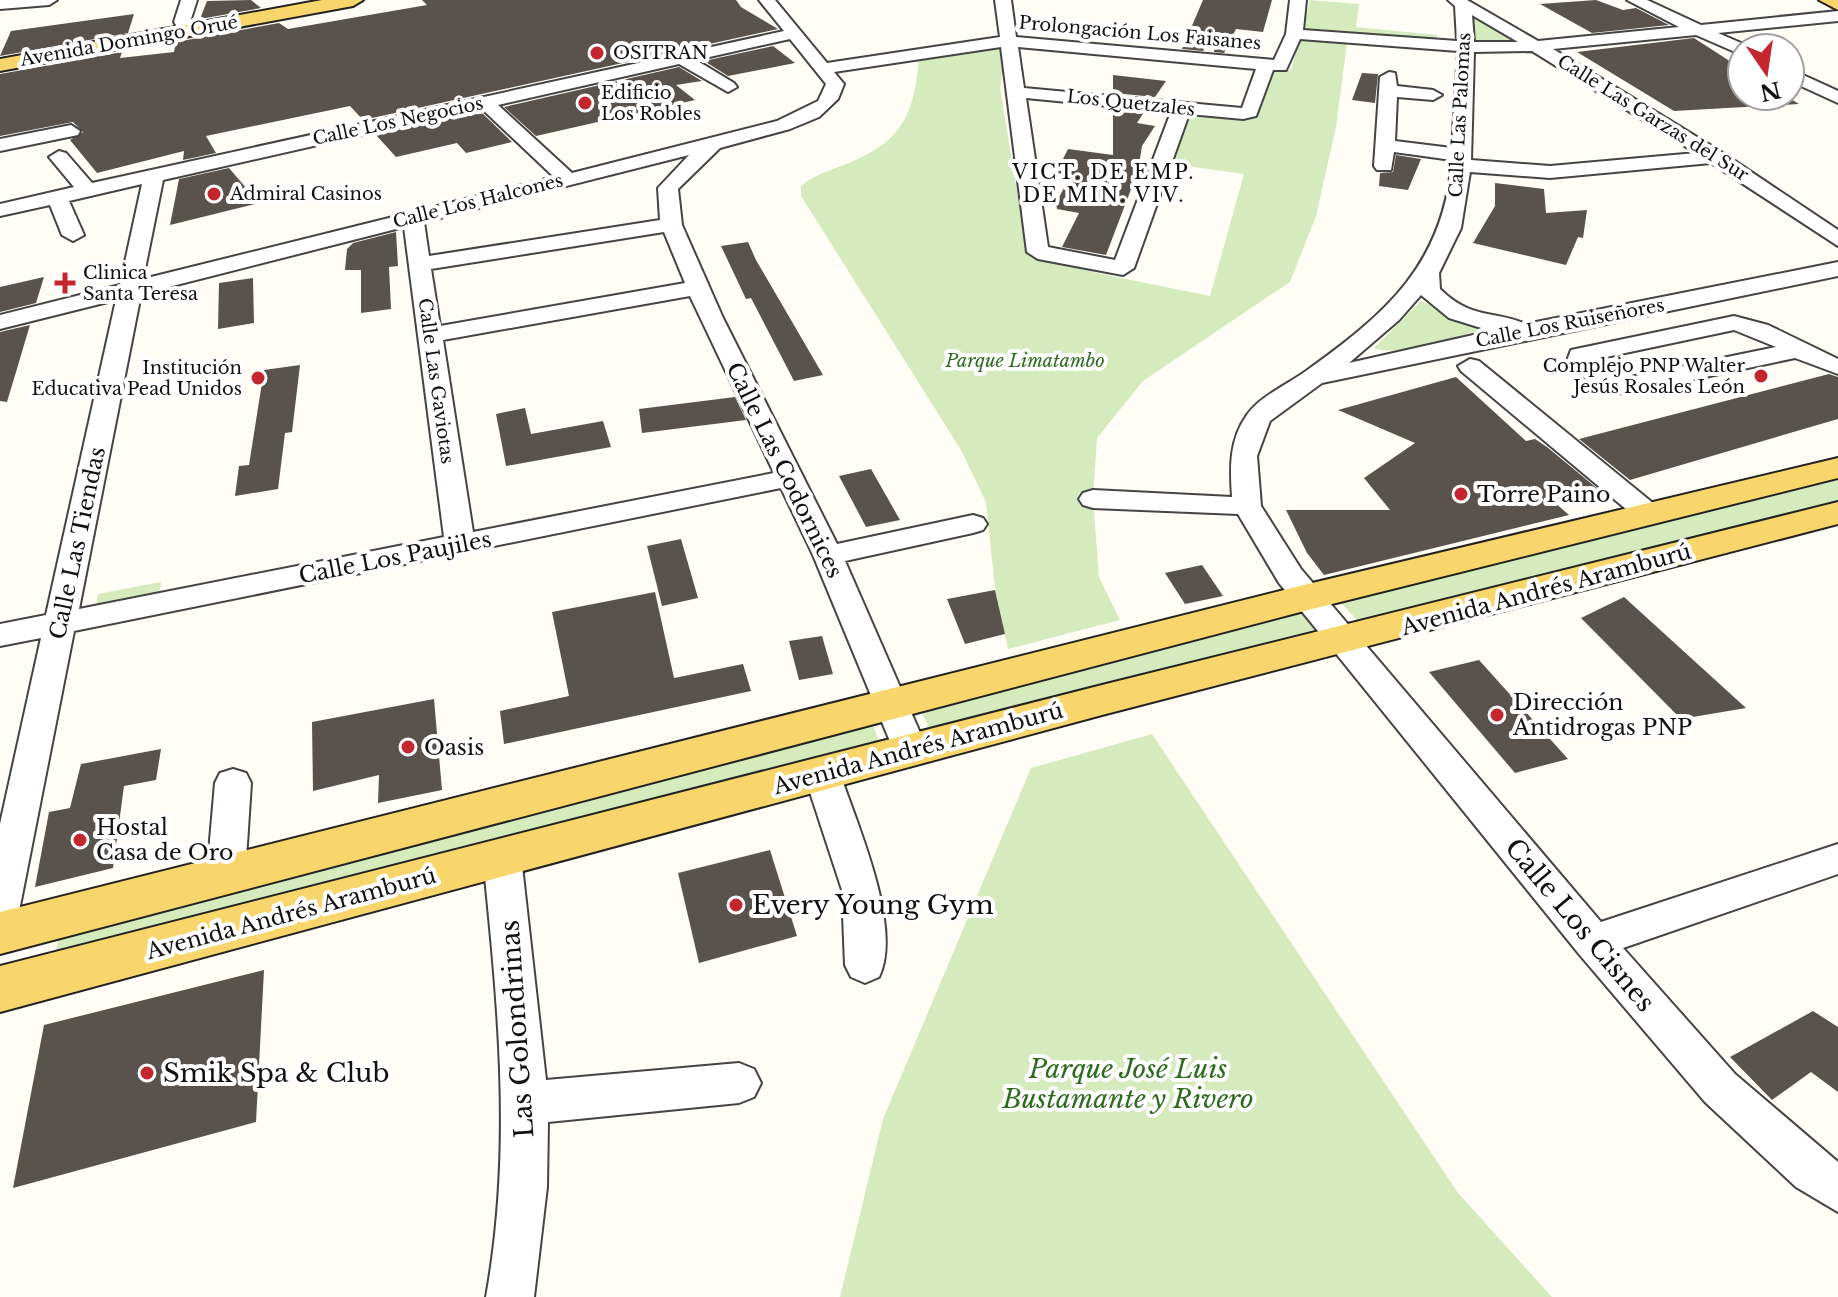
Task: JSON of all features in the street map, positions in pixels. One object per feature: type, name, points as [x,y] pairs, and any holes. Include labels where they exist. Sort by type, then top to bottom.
[{"type":"main road","name":"Avenida Domingo Orué","points":[[0,65],[306,0]]},
{"type":"main road","name":"Avenida Domingo Orué","points":[[0,56],[353,0]]},
{"type":"main road","points":[[1829,0],[1838,4]]},
{"type":"main road","name":"Avenida Andrés Aramburú","points":[[0,933],[1308,597],[1838,468]]},
{"type":"main road","name":"Avenida Andrés Aramburú","points":[[0,989],[1838,513]]},
{"type":"street","points":[[0,4],[49,0]]},
{"type":"street","points":[[185,26],[189,0]]},
{"type":"street","points":[[767,0],[825,68]]},
{"type":"street","points":[[1003,0],[1036,250],[1120,269],[1182,108]]},
{"type":"street","points":[[1298,0],[1294,34],[1466,48],[1539,47],[1838,16]]},
{"type":"street","points":[[1635,0],[1726,42]]},
{"type":"street","name":"Calle Las Garzas del Sur","points":[[1460,2],[1539,47],[1716,157],[1838,240]]},
{"type":"street","name":"Calle Las Palomas","points":[[1344,641],[1267,543],[1247,506],[1243,456],[1258,417],[1370,334],[1428,273],[1450,228],[1461,160],[1466,48],[1460,2]]},
{"type":"street","name":"Calle Los Negocios","points":[[0,210],[485,102],[670,65],[796,33]]},
{"type":"street","name":"Prolongación Los Faisanes","points":[[825,68],[1008,41],[1266,65],[1283,64],[1294,34]]},
{"type":"street","points":[[670,65],[728,87]]},
{"type":"street","name":"Los Quetzales","points":[[1015,92],[1247,113],[1266,65]]},
{"type":"street","name":"Calle Los Halcones","points":[[0,322],[787,123],[825,104],[836,88],[825,68]]},
{"type":"street","points":[[1806,82],[1838,98]]},
{"type":"street","points":[[1384,166],[1389,84],[1433,95]]},
{"type":"street","points":[[418,99],[438,113]]},
{"type":"street","points":[[485,102],[567,179]]},
{"type":"street","points":[[0,145],[71,131]]},
{"type":"street","points":[[614,167],[654,173],[668,188],[692,162],[728,140]]},
{"type":"street","points":[[1385,145],[1461,160],[1550,172],[1716,157]]},
{"type":"street","points":[[59,157],[87,190]]},
{"type":"street","name":"Calle Las Tiendas","points":[[2,891],[15,773],[61,623],[154,175]]},
{"type":"street","name":"Calle Las Codornices","points":[[668,188],[671,225],[698,288],[828,555],[911,751]]},
{"type":"street","points":[[57,197],[73,235]]},
{"type":"street","name":"Calle Las Gaviotas","points":[[413,218],[460,544]]},
{"type":"street","points":[[419,264],[671,225]]},
{"type":"street","name":"Calle Los Ruiseñores","points":[[1304,383],[1371,363],[1838,269]]},
{"type":"street","points":[[1428,273],[1429,291],[1460,314],[1510,327],[1550,326]]},
{"type":"street","points":[[430,335],[698,288]]},
{"type":"street","points":[[1794,351],[1625,386],[1605,384],[1579,361],[1580,355],[1734,323],[1757,329],[1794,351],[1838,367]]},
{"type":"street","points":[[1470,366],[1649,514]]},
{"type":"street","name":"Calle Los Paujiles","points":[[0,635],[789,478]]},
{"type":"street","points":[[1093,499],[1247,506]]},
{"type":"street","points":[[828,555],[973,524]]},
{"type":"street","name":"Calle Los Cisnes","points":[[1344,641],[1593,942],[1720,1088],[1812,1171],[1838,1189]]},
{"type":"street","points":[[822,774],[861,890],[865,965]]},
{"type":"street","points":[[226,875],[233,783]]},
{"type":"street","name":"Las Golondrinas","points":[[502,857],[526,1103],[521,1217],[510,1297]]},
{"type":"street","points":[[1593,942],[1838,859]]},
{"type":"street","points":[[526,1103],[739,1083]]},
{"type":"green space","points":[[1310,0],[1359,4],[1356,27],[1437,35],[1437,42],[1303,29]]},
{"type":"green space","points":[[1471,12],[1523,43],[1475,44]]},
{"type":"green space","name":"Parque Limatambo","points":[[1300,38],[1347,43],[1336,127],[1316,216],[1290,282],[1143,381],[1097,438],[1093,499],[1099,577],[1120,620],[1008,649],[995,588],[986,502],[961,450],[801,196],[801,186],[869,153],[895,133],[910,107],[919,55],[1008,41],[1000,87],[1027,253],[1097,273],[1210,296],[1244,174],[1172,164],[1192,113],[1255,119],[1274,69],[1291,70]]},
{"type":"green space","points":[[1421,301],[1488,328],[1413,348],[1374,348]]},
{"type":"green space","points":[[1838,476],[1838,504],[1363,626],[1339,601]]},
{"type":"green space","points":[[161,582],[159,594],[96,606],[98,594]]},
{"type":"green space","points":[[1301,609],[1318,637],[934,738],[919,707]]},
{"type":"green space","points":[[871,719],[883,753],[50,969],[61,931]]},
{"type":"green space","name":"Parque José Luis Bustamante y Rivero","points":[[1152,734],[1458,1193],[1552,1297],[840,1297],[883,1119],[1031,768]]},
{"type":"building","points":[[251,0],[261,8],[200,19],[207,1]]},
{"type":"building","points":[[422,0],[736,0],[741,7],[778,29],[363,120],[350,106],[206,136],[216,153],[183,160],[184,151],[97,173],[70,140],[83,132],[73,122],[0,136],[0,74],[122,52],[120,58],[174,52],[176,42],[279,23],[288,29],[427,5]]},
{"type":"building","points":[[1203,0],[1272,0],[1263,32],[1236,29],[1224,53],[1214,52],[1215,32],[1203,51],[1182,49]]},
{"type":"building","points":[[1596,0],[1623,10],[1636,8],[1669,25],[1592,33],[1540,4]]},
{"type":"building","points":[[134,14],[128,33],[0,56],[11,31]]},
{"type":"building","points":[[1694,38],[1726,59],[1726,108],[1674,111],[1577,52]]},
{"type":"building","points":[[773,46],[795,63],[728,76],[704,61]]},
{"type":"building","name":"Edificio Los Robles","points":[[679,67],[702,81],[676,85],[695,100],[536,136],[504,107]]},
{"type":"building","points":[[1362,73],[1378,74],[1375,103],[1352,100]]},
{"type":"building","points":[[1113,75],[1166,81],[1155,97],[1113,93]]},
{"type":"building","points":[[1113,109],[1144,112],[1137,123],[1155,126],[1142,146],[1138,171],[1106,255],[1062,247],[1079,213],[1057,209],[1056,203],[1071,175],[1056,173],[1068,149],[1113,155]]},
{"type":"building","points":[[480,111],[512,142],[466,153],[457,143],[396,157],[376,135]]},
{"type":"building","points":[[1396,155],[1421,159],[1408,190],[1379,186],[1380,173],[1393,172]]},
{"type":"building","name":"Admiral Casinos","points":[[229,168],[259,203],[170,225],[179,179]]},
{"type":"building","points":[[1495,183],[1544,189],[1546,213],[1587,210],[1583,238],[1578,237],[1566,265],[1473,243],[1495,206]]},
{"type":"building","points":[[396,232],[398,266],[389,267],[391,309],[361,313],[361,270],[345,270],[347,249],[353,243]]},
{"type":"building","points":[[748,242],[823,375],[794,381],[751,298],[746,299],[721,246]]},
{"type":"building","points":[[44,277],[36,303],[0,312],[0,287]]},
{"type":"building","points":[[253,278],[254,323],[218,329],[219,283]]},
{"type":"building","points":[[30,325],[7,402],[0,401],[0,332]]},
{"type":"building","points":[[300,365],[292,432],[285,433],[278,489],[235,496],[239,466],[249,465],[264,370]]},
{"type":"building","points":[[1829,374],[1838,377],[1838,419],[1630,480],[1579,439]]},
{"type":"building","points":[[1456,377],[1526,441],[1535,439],[1547,447],[1599,490],[1553,501],[1569,515],[1324,575],[1307,553],[1286,510],[1390,510],[1364,478],[1415,443],[1338,410]]},
{"type":"building","points":[[735,397],[746,420],[642,433],[639,409]]},
{"type":"building","points":[[525,408],[531,434],[603,421],[611,447],[506,466],[496,414]]},
{"type":"building","points":[[871,469],[900,520],[866,527],[839,476]]},
{"type":"building","points":[[681,539],[698,598],[662,606],[647,546]]},
{"type":"building","points":[[1202,565],[1223,596],[1185,604],[1165,573]]},
{"type":"building","points":[[995,590],[1005,634],[965,644],[947,599]]},
{"type":"building","points":[[655,592],[674,678],[743,664],[751,691],[504,744],[500,711],[569,696],[552,612]]},
{"type":"building","points":[[1624,597],[1746,708],[1681,719],[1581,618]]},
{"type":"building","points":[[822,636],[833,674],[799,680],[789,641]]},
{"type":"building","name":"Dirección Antidrogas PNP","points":[[1479,660],[1568,759],[1515,773],[1429,672]]},
{"type":"building","points":[[434,699],[442,790],[378,803],[379,775],[313,791],[312,722]]},
{"type":"building","name":"Hostal Casa de Oro","points":[[161,749],[156,780],[124,786],[113,868],[35,887],[49,812],[70,808],[81,764]]},
{"type":"building","name":"Every Young Gym","points":[[770,850],[797,936],[699,963],[678,873]]},
{"type":"building","name":"Smik Spa & Club","points":[[264,970],[256,1122],[13,1188],[44,1025]]},
{"type":"building","points":[[1813,1011],[1838,1027],[1838,1092],[1811,1072],[1772,1100],[1730,1057]]},
{"type":"place","name":"OSITRAN","points":[[597,53]]},
{"type":"place","name":"Edificio Los Robles","points":[[585,103]]},
{"type":"place","name":"Admiral Casinos","points":[[214,194]]},
{"type":"place","name":"Clinica Santa Teresa","points":[[65,283]]},
{"type":"place","name":"Complejo PNP Walter Jesús Rosales León","points":[[1761,376]]},
{"type":"place","name":"Institución Educativa Pead Unidos","points":[[258,378]]},
{"type":"place","name":"Torre Paino","points":[[1461,494]]},
{"type":"place","name":"Dirección Antidrogas PNP","points":[[1497,715]]},
{"type":"place","name":"Oasis","points":[[408,747]]},
{"type":"place","name":"Hostal Casa de Oro","points":[[80,840]]},
{"type":"place","name":"Every Young Gym","points":[[736,905]]},
{"type":"place","name":"Smik Spa & Club","points":[[147,1073]]},
{"type":"district","name":"VICT. DE EMP. DE MIN. VIV.","points":[[1104,184]]}]
